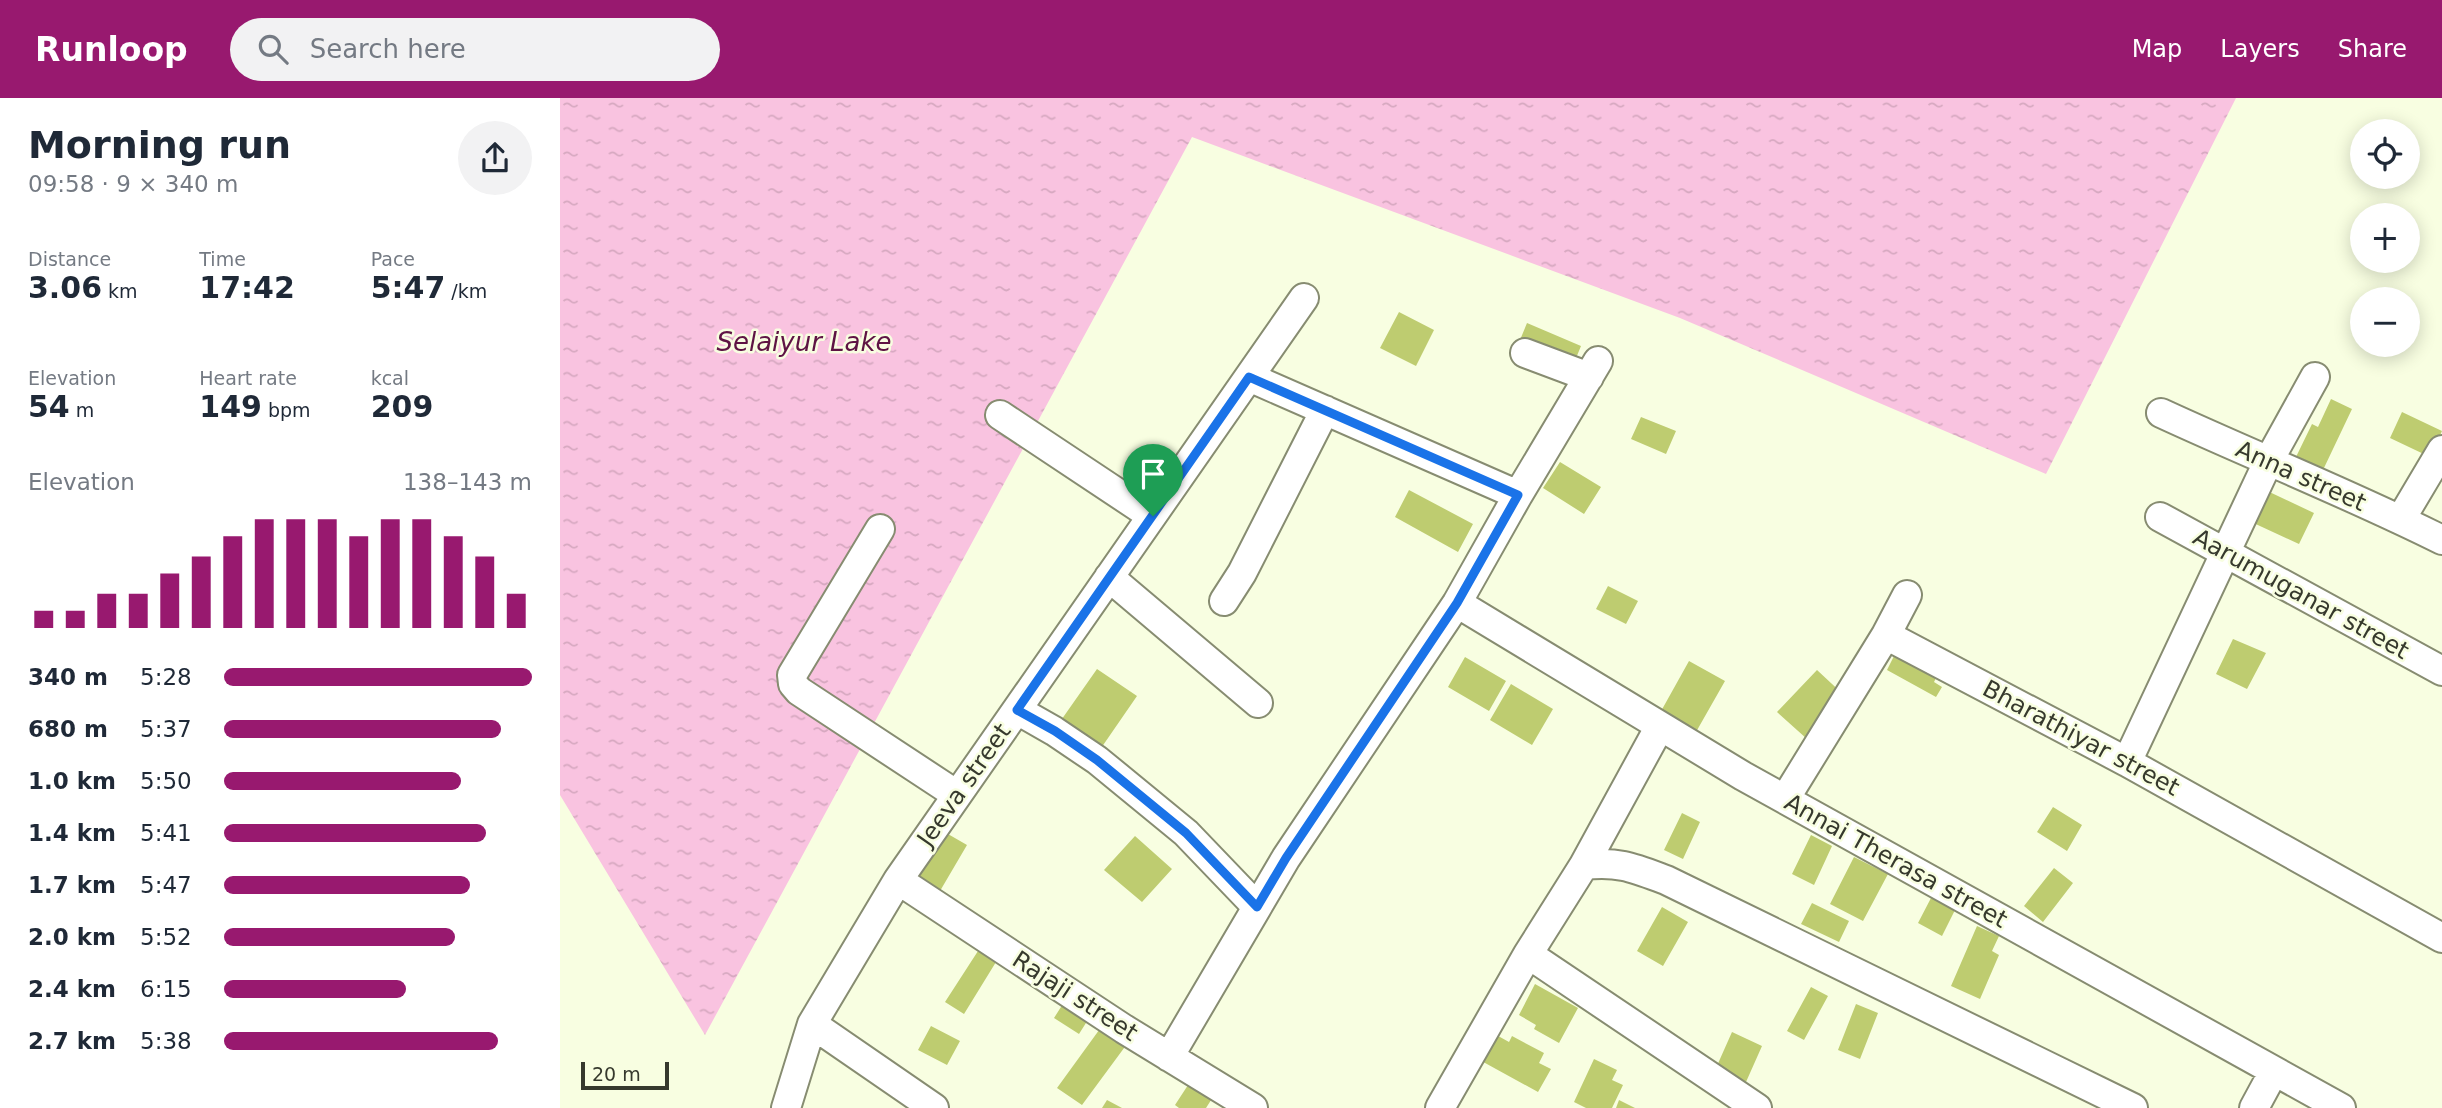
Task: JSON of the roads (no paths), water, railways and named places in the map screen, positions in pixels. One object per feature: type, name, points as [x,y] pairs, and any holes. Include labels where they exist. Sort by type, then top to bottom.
[{"type":"street","name":"Jeeva street","points":[[786,1108],[812,1024],[898,880],[1304,298]]},
{"type":"street","points":[[1170,1057],[1286,858],[1457,603],[1593,369],[1525,352]]},
{"type":"street","points":[[1249,377],[1518,495]]},
{"type":"street","points":[[2127,762],[2267,462],[2315,377]]},
{"type":"street","points":[[1223,601],[1242,573],[1325,410]]},
{"type":"street","name":"Anna street","points":[[2161,413],[2401,519],[2442,540]]},
{"type":"street","points":[[1000,415],[1153,516]]},
{"type":"street","points":[[2401,519],[2442,450]]},
{"type":"street","name":"Aarumuganar street","points":[[2160,517],[2442,671]]},
{"type":"street","points":[[880,529],[792,675],[793,684],[799,691],[957,795]]},
{"type":"street","points":[[1109,577],[1258,703]]},
{"type":"street","points":[[1785,799],[1886,635],[1907,595]]},
{"type":"street","name":"Annai Therasa street","points":[[1457,603],[1785,799],[2341,1108]]},
{"type":"street","name":"Bharathiyar street","points":[[1886,635],[2127,762],[2442,938]]},
{"type":"street","points":[[1017,710],[1055,731],[1097,760],[1186,833],[1257,907]]},
{"type":"street","points":[[1440,1108],[1528,954],[1584,865],[1660,726]]},
{"type":"street","points":[[1584,865],[1610,862],[1666,880],[2133,1108]]},
{"type":"street","name":"Rajaji street","points":[[898,880],[1253,1108]]},
{"type":"street","points":[[1528,954],[1758,1108]]},
{"type":"street","points":[[812,1024],[934,1108]]},
{"type":"street","points":[[2254,1108],[2274,1070]]},
{"type":"water","name":"Selaiyur Lake","points":[[560,98],[2236,98],[2046,474],[1680,318],[1192,137],[705,1035],[560,795]]}]
